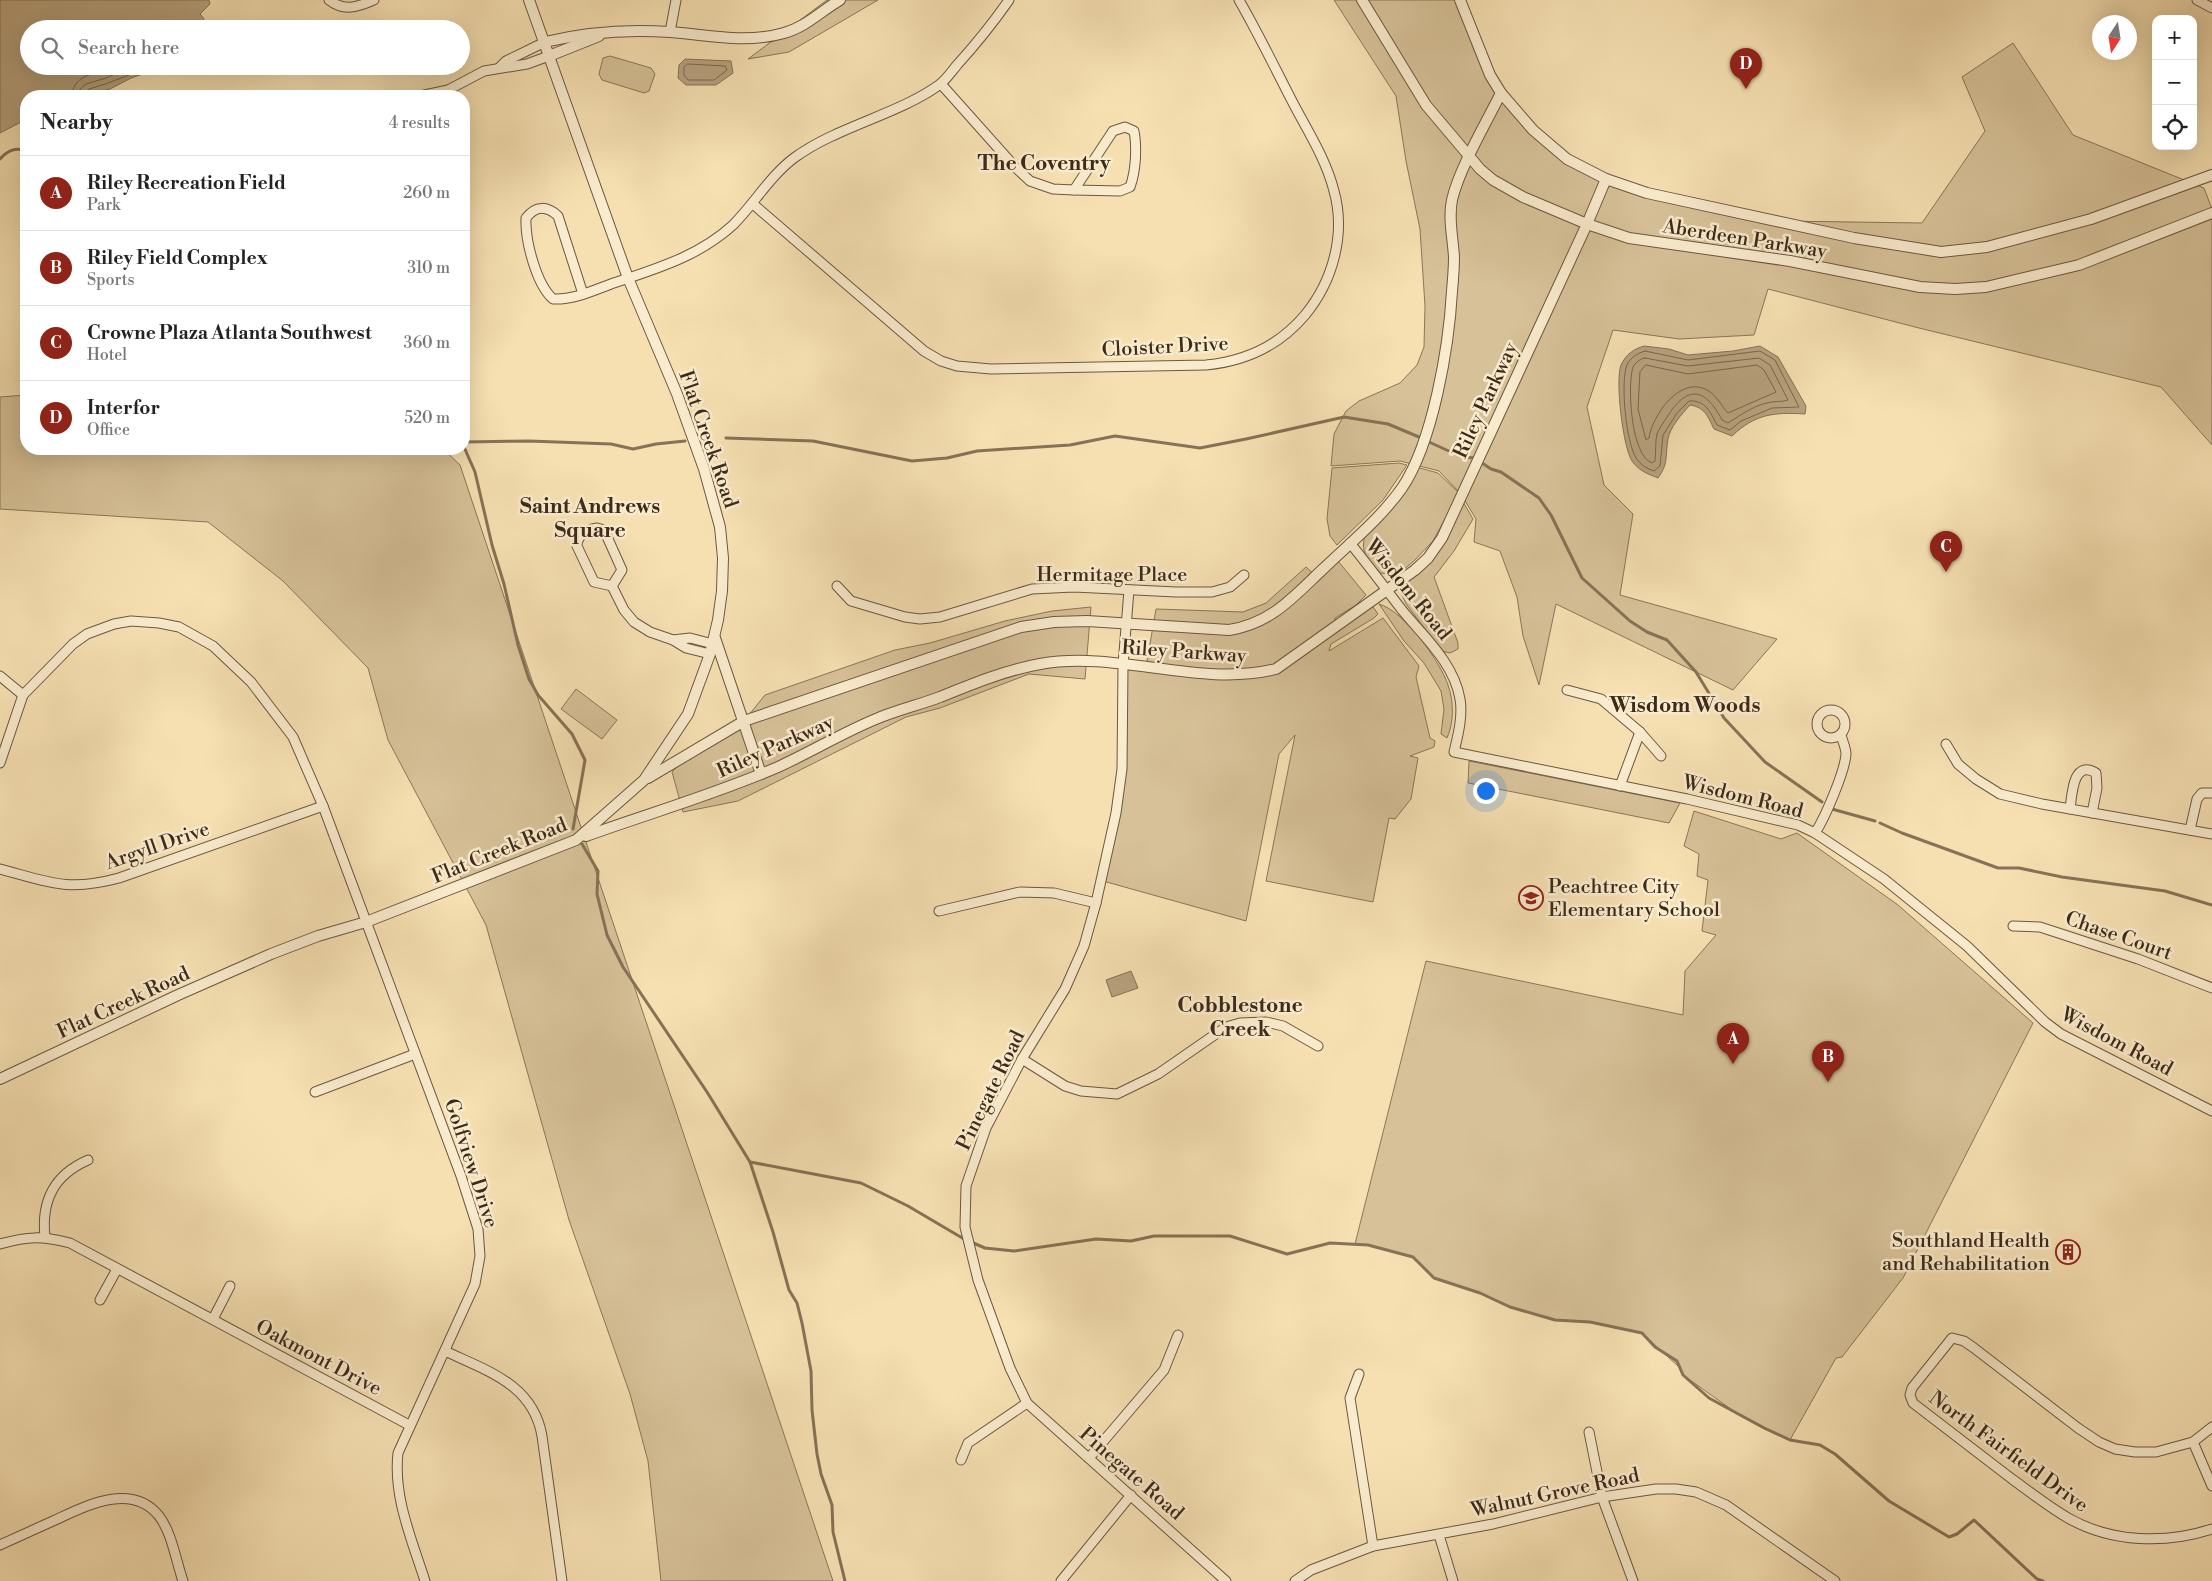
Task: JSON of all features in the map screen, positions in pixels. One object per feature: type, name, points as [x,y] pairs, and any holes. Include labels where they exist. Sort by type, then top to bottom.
[{"type":"street","points":[[329,0],[335,5],[350,8],[374,0]]},
{"type":"street","name":"Flat Creek Road","points":[[0,1079],[178,995],[271,954],[318,936],[366,922],[576,840],[589,831],[644,780],[688,714],[713,645],[722,592],[723,558],[720,526],[712,492],[677,394],[628,278],[529,0]]},
{"type":"street","points":[[670,32],[676,0]]},
{"type":"street","points":[[498,68],[512,58],[545,42],[582,34],[627,30],[670,32],[728,39],[776,34],[798,28],[840,0]]},
{"type":"street","points":[[582,294],[558,216],[550,209],[544,208],[531,212],[526,218],[528,242],[544,291],[553,299],[571,298],[656,270],[697,252],[716,240],[753,204],[779,171],[794,158],[842,131],[911,100],[941,84],[976,44],[1009,0]]},
{"type":"street","name":"Cloister Drive","points":[[753,204],[906,338],[941,361],[957,366],[991,369],[1206,365],[1221,364],[1249,356],[1271,346],[1284,337],[1316,302],[1336,258],[1338,212],[1335,192],[1322,160],[1239,0]]},
{"type":"street","name":"Aberdeen Parkway","points":[[1362,0],[1426,105],[1470,157],[1493,180],[1523,197],[1587,224],[1629,238],[1790,261],[1920,287],[1955,289],[1986,287],[2080,265],[2212,213]]},
{"type":"street","name":"Aberdeen Parkway","points":[[1460,0],[1474,40],[1490,75],[1501,94],[1534,130],[1567,159],[1606,179],[1647,193],[1854,238],[1940,252],[1987,247],[2082,221],[2212,175]]},
{"type":"street","points":[[2197,0],[2212,8]]},
{"type":"street","points":[[448,90],[472,76],[498,68],[527,64],[578,46],[605,33]]},
{"type":"street","points":[[941,84],[1015,167],[1030,181],[1053,189],[1074,190],[1120,191],[1130,187],[1134,174],[1136,139],[1134,131],[1125,127],[1113,131],[1074,190]]},
{"type":"street","name":"Riley Parkway","points":[[644,780],[744,721],[1021,627],[1068,621],[1229,630],[1249,626],[1265,618],[1290,600],[1388,506],[1402,487],[1417,460],[1427,430],[1445,353],[1451,310],[1454,258],[1452,199],[1501,94]]},
{"type":"street","name":"Riley Parkway","points":[[576,840],[688,802],[761,774],[807,754],[877,718],[939,697],[964,686],[1016,670],[1055,662],[1087,661],[1214,674],[1259,673],[1276,669],[1415,570],[1428,558],[1442,538],[1606,179]]},
{"type":"street","points":[[590,529],[604,530],[622,570],[612,586],[594,582],[577,546],[577,540],[590,529]]},
{"type":"street","name":"Wisdom Road","points":[[1350,544],[1433,644],[1454,680],[1460,698],[1461,715],[1454,752],[1687,799],[1798,825],[1815,833],[1884,879],[1967,946],[2050,1026],[2090,1049],[2212,1111]]},
{"type":"street","name":"Hermitage Place","points":[[837,586],[851,601],[905,617],[920,619],[940,617],[1032,589],[1074,587],[1212,592],[1230,587],[1244,574]]},
{"type":"street","points":[[612,586],[624,610],[634,622],[650,632],[673,640],[686,648],[713,645],[744,721],[761,774]]},
{"type":"street","name":"Pinegate Road","points":[[1129,590],[1123,665],[1122,769],[1116,813],[1096,903],[1084,946],[1066,989],[1022,1058],[986,1128],[966,1186],[965,1227],[978,1280],[1018,1386],[1027,1402],[1226,1581]]},
{"type":"street","name":"Golfview Drive","points":[[23,695],[54,661],[88,634],[131,621],[179,627],[213,646],[233,664],[256,689],[293,738],[323,806],[461,1176],[478,1229],[480,1256],[475,1284],[409,1425],[398,1453],[397,1478],[402,1508],[425,1581]]},
{"type":"street","points":[[0,676],[23,695],[0,763]]},
{"type":"street","points":[[1567,690],[1601,699],[1640,732],[1662,756]]},
{"type":"street","points":[[1620,786],[1640,732]]},
{"type":"street","points":[[1815,833],[1826,813],[1846,754],[1841,735]]},
{"type":"street","points":[[1946,744],[1958,764],[1976,780],[2000,794],[2070,809],[2212,834]]},
{"type":"street","points":[[2070,809],[2075,778],[2078,772],[2091,770],[2096,773],[2098,779],[2092,813]]},
{"type":"street","points":[[2190,830],[2197,799],[2202,793],[2212,793]]},
{"type":"street","name":"Argyll Drive","points":[[0,869],[46,882],[89,886],[119,878],[323,806]]},
{"type":"street","points":[[939,911],[1027,891],[1054,893],[1096,903]]},
{"type":"street","name":"Chase Court","points":[[2013,926],[2046,928],[2130,956],[2212,988]]},
{"type":"street","points":[[1022,1058],[1065,1086],[1081,1091],[1117,1094],[1158,1074],[1226,1027],[1240,1023],[1266,1022],[1283,1026],[1318,1046]]},
{"type":"street","points":[[315,1092],[415,1054]]},
{"type":"street","points":[[45,1237],[43,1221],[46,1202],[58,1179],[76,1165],[88,1160]]},
{"type":"street","name":"Oakmont Drive","points":[[0,1244],[22,1238],[45,1237],[70,1243],[409,1425]]},
{"type":"street","points":[[100,1300],[117,1269]]},
{"type":"street","points":[[213,1319],[230,1286]]},
{"type":"street","points":[[1089,1458],[1164,1370],[1178,1335]]},
{"type":"street","name":"North Fairfield Drive","points":[[2193,1442],[2156,1452],[2137,1452],[2115,1448],[2100,1442],[1974,1348],[1964,1341],[1952,1338],[1912,1388],[1910,1395],[1912,1403],[1964,1444],[2042,1501],[2080,1524],[2120,1536],[2147,1539],[2186,1537],[2212,1529]]},
{"type":"street","points":[[444,1351],[517,1388],[536,1414],[542,1436],[562,1581]]},
{"type":"street","points":[[1359,1374],[1350,1398],[1373,1546]]},
{"type":"street","points":[[961,1460],[968,1443],[1027,1402]]},
{"type":"street","points":[[2212,1427],[2193,1442],[2212,1486]]},
{"type":"street","points":[[1589,1432],[1602,1497],[1622,1557],[1633,1581]]},
{"type":"street","name":"Walnut Grove Road","points":[[1295,1581],[1311,1570],[1373,1546],[1493,1524],[1602,1497],[1656,1489],[1685,1490],[1706,1496],[1726,1505],[1835,1581]]},
{"type":"street","points":[[1061,1581],[1131,1495]]},
{"type":"street","points":[[0,1544],[88,1506],[116,1498],[131,1499],[148,1506],[159,1516],[167,1533],[183,1581]]},
{"type":"street","points":[[1439,1535],[1452,1581]]},
{"type":"shaded area","points":[[827,0],[878,0],[789,52],[748,59]]},
{"type":"shaded area","points":[[1334,0],[1463,0],[1501,93],[1567,159],[1606,179],[1783,221],[1922,223],[1985,131],[1962,77],[2013,43],[2073,135],[2204,188],[2212,209],[2212,445],[2161,387],[1768,289],[1754,335],[1679,339],[1613,330],[1587,407],[1604,485],[1633,514],[1620,595],[1777,639],[1733,690],[1556,604],[1539,685],[1523,636],[1517,597],[1500,551],[1474,542],[1476,519],[1461,494],[1439,471],[1400,461],[1331,466],[1334,434],[1346,411],[1359,401],[1400,383],[1417,365],[1424,347],[1425,306],[1420,229],[1406,161],[1396,96]]},
{"type":"shaded area","points":[[610,56],[651,68],[655,74],[649,91],[644,93],[602,80],[599,74],[603,58]]},
{"type":"shaded area","points":[[20,395],[20,455],[449,455],[460,465],[833,1581],[661,1581],[648,1461],[630,1394],[569,1220],[486,925],[388,740],[368,668],[283,581],[208,522],[0,509],[0,397]]},
{"type":"shaded area","points":[[1399,463],[1407,465],[1383,500],[1337,545],[1330,536],[1327,519],[1332,468]]},
{"type":"shaded area","points":[[1416,467],[1438,473],[1459,493],[1433,541],[1414,561],[1397,575],[1380,573],[1365,554],[1363,545],[1366,532]]},
{"type":"shaded area","points":[[1462,500],[1473,519],[1454,551],[1434,577],[1458,643],[1458,649],[1450,653],[1442,651],[1406,604],[1402,595],[1405,581],[1437,553]]},
{"type":"shaded area","points":[[1338,561],[1366,595],[1356,605],[1335,618],[1332,634],[1370,607],[1373,607],[1378,614],[1331,644],[1329,651],[1383,618],[1419,666],[1416,677],[1430,738],[1435,741],[1434,747],[1410,756],[1418,758],[1411,799],[1395,819],[1389,818],[1373,902],[1266,881],[1295,735],[1279,754],[1246,921],[1103,881],[1120,783],[1123,665],[1146,667],[1156,609],[1243,612],[1266,603],[1306,567],[1319,579]]},
{"type":"shaded area","points":[[1379,604],[1399,616],[1410,626],[1444,675],[1452,705],[1451,726],[1447,738],[1441,734],[1444,709],[1441,691],[1424,663],[1404,641]]},
{"type":"shaded area","points":[[1091,607],[1085,679],[1029,674],[940,708],[906,717],[738,801],[683,812],[672,772],[690,753],[744,721],[765,695],[895,650],[930,643],[1005,621],[1052,611]]},
{"type":"shaded area","points":[[576,689],[617,720],[602,739],[561,709]]},
{"type":"shaded area","points":[[1469,761],[1680,803],[1669,823],[1468,783]]},
{"type":"shaded area","points":[[1694,811],[1781,839],[1797,833],[1898,905],[2033,1023],[1903,1278],[1842,1357],[1836,1358],[1790,1440],[1735,1412],[1683,1375],[1679,1367],[1642,1333],[1590,1322],[1555,1320],[1510,1307],[1480,1293],[1434,1278],[1413,1257],[1368,1245],[1355,1244],[1426,961],[1683,1015],[1685,971],[1716,935],[1702,931],[1708,880],[1697,876],[1699,854],[1684,846]]},
{"type":"water","points":[[0,0],[209,0],[210,4],[200,14],[204,20],[20,20],[20,75],[140,75],[106,90],[20,90],[20,123],[0,133]]},
{"type":"water","points":[[685,59],[731,61],[733,73],[716,85],[686,85],[678,78],[679,65]]},
{"type":"water","points":[[1644,346],[1669,349],[1688,355],[1733,351],[1760,346],[1778,357],[1806,406],[1805,414],[1784,413],[1766,416],[1749,423],[1732,436],[1714,429],[1703,410],[1690,405],[1669,434],[1665,464],[1658,478],[1644,472],[1632,461],[1623,429],[1619,399],[1619,373],[1621,365],[1631,352]]},
{"type":"water","points":[[1131,971],[1138,988],[1112,997],[1106,980]]},
{"type":"waterway","points":[[0,159],[12,150],[20,149]]},
{"type":"waterway","points":[[726,438],[813,441],[912,461],[947,458],[977,451],[1070,445],[1115,436],[1200,448],[1344,417],[1388,424],[1419,437]]},
{"type":"waterway","points":[[470,442],[529,441],[611,444],[633,449],[685,441]]},
{"type":"waterway","points":[[1429,442],[1462,457],[1476,458]]},
{"type":"waterway","points":[[468,455],[475,472],[518,645],[529,679],[538,695],[572,734],[585,760],[573,829]]},
{"type":"waterway","points":[[1482,463],[1491,469],[1501,472],[1539,498],[1551,515],[1582,578],[1630,621],[1647,632],[1667,640],[1696,672],[1724,718],[1765,762],[1822,802]]},
{"type":"waterway","points":[[1832,809],[1875,821]]},
{"type":"waterway","points":[[1880,823],[1902,833],[1998,868],[2019,868],[2062,877],[2165,891],[2212,905]]},
{"type":"waterway","points":[[582,844],[598,871],[597,894],[607,935],[623,967],[707,1092],[750,1162],[773,1232],[789,1290],[797,1303],[802,1323],[811,1371],[812,1410],[817,1454],[821,1474],[832,1505],[833,1532],[845,1581]]},
{"type":"waterway","points":[[750,1162],[861,1183],[908,1206],[964,1239],[985,1248],[1014,1251],[1096,1239],[1131,1241],[1154,1236],[1230,1236],[1287,1254],[1330,1243],[1368,1245],[1413,1257],[1434,1278],[1480,1293],[1510,1307],[1555,1320],[1590,1322],[1642,1333],[1655,1347],[1677,1361],[1683,1375],[1709,1398],[1790,1440],[1820,1445],[1835,1454],[1889,1501],[1949,1537],[1957,1534],[1974,1520],[2037,1579],[2043,1581]]},
{"type":"place","name":"Interfor","points":[[1746,89]]},
{"type":"place","name":"Crowne Plaza Atlanta Southwest","points":[[1946,572]]},
{"type":"place","name":"Peachtree City Elementary School","points":[[1531,898]]},
{"type":"place","name":"Riley Recreation Field","points":[[1733,1064]]},
{"type":"place","name":"Riley Field Complex","points":[[1828,1082]]},
{"type":"place","name":"Southland Health and Rehabilitation","points":[[2068,1252]]},
{"type":"district","name":"The Coventry","points":[[1044,163]]},
{"type":"district","name":"Saint Andrews Square","points":[[590,518]]},
{"type":"district","name":"Wisdom Woods","points":[[1685,705]]},
{"type":"district","name":"Cobblestone Creek","points":[[1240,1017]]}]
